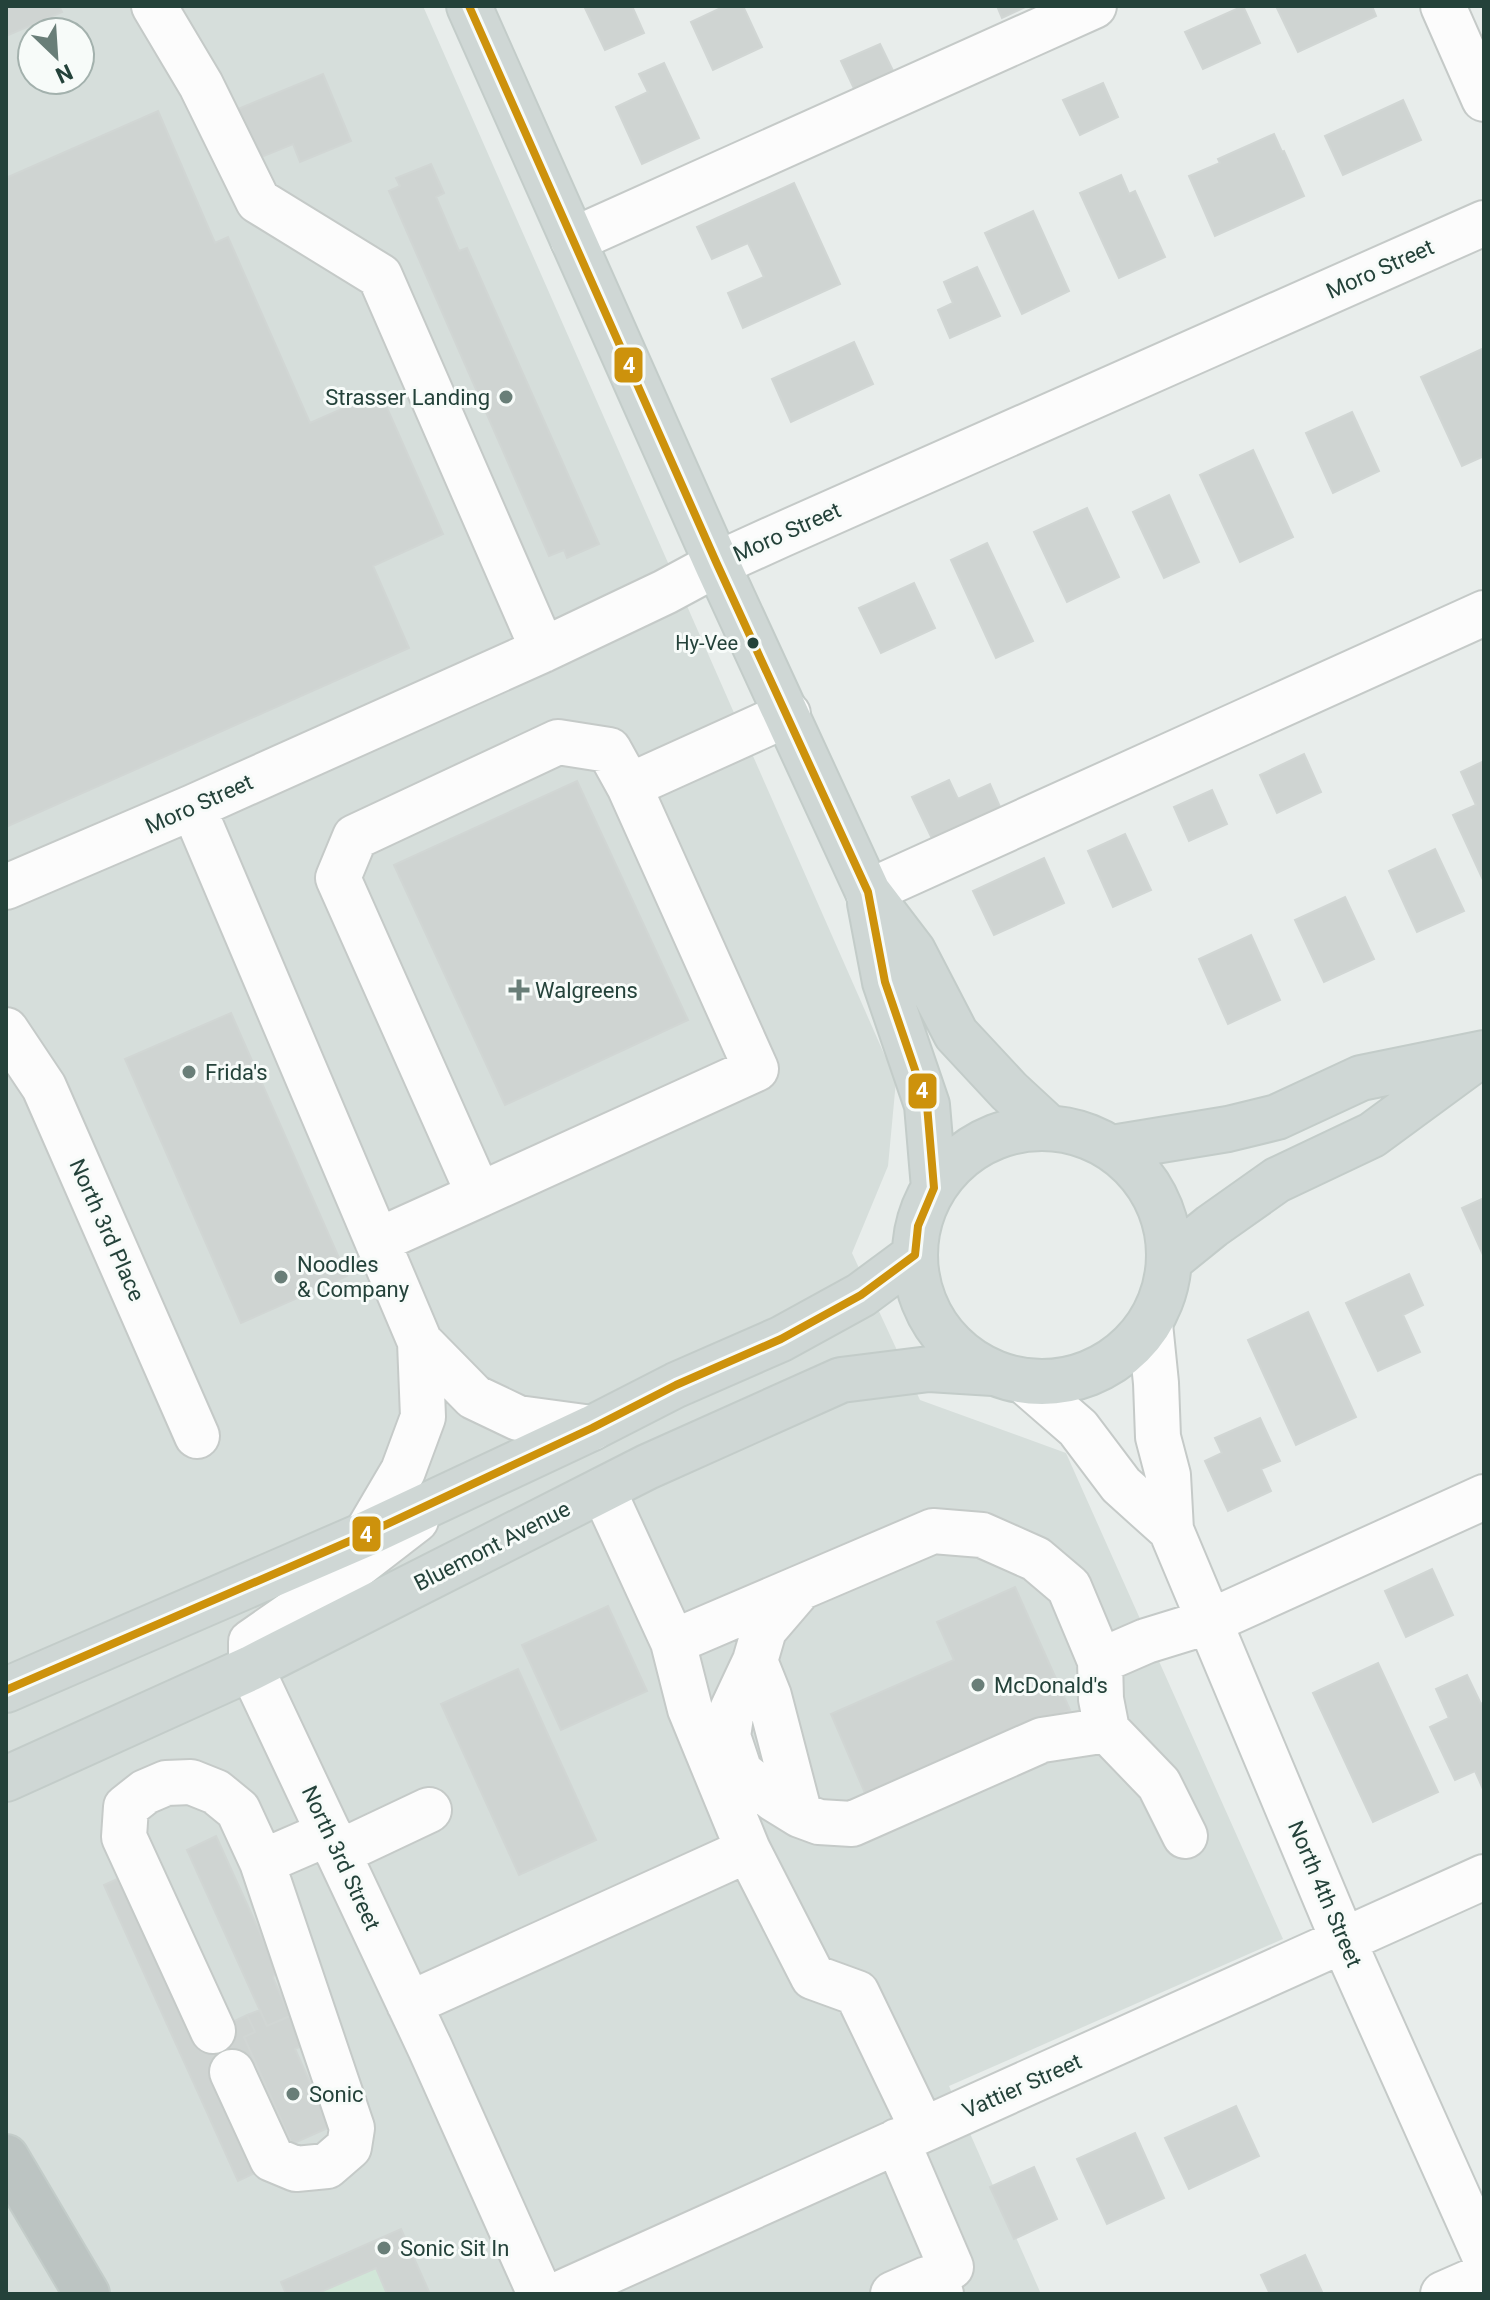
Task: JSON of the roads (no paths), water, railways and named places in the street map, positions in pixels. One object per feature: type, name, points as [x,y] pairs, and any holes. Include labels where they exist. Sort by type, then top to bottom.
[{"type":"highway","points":[[6,2157],[87,2294]]},
{"type":"main road","points":[[469,6],[717,564],[868,892],[913,951],[956,1034],[1009,1091],[1049,1128]]},
{"type":"main road","points":[[868,892],[885,982],[927,1105],[934,1188]]},
{"type":"main road","points":[[1112,1148],[1228,1129],[1277,1117],[1361,1078],[1483,1054]]},
{"type":"main road","points":[[1170,1260],[1277,1180],[1372,1135],[1483,1054]]},
{"type":"main road","points":[[1049,1128],[1077,1133],[1112,1148],[1143,1177],[1158,1202],[1168,1229],[1170,1260],[1165,1292],[1150,1324],[1121,1356],[1085,1375],[1056,1382],[1008,1377],[963,1356],[944,1337],[928,1311],[918,1283],[915,1255],[918,1226],[934,1188],[952,1166],[977,1146],[1005,1134],[1049,1128]]},
{"type":"main road","points":[[6,1690],[366,1534],[676,1385],[781,1339],[861,1295],[915,1255]]},
{"type":"main road","name":"Bluemont Avenue","points":[[6,1779],[251,1668],[703,1440],[841,1380],[929,1369],[1008,1377]]},
{"type":"street","points":[[154,6],[201,85],[258,201],[380,276],[543,650]]},
{"type":"street","points":[[573,240],[1094,6]]},
{"type":"street","points":[[1443,6],[1484,99]]},
{"type":"street","name":"Moro Street","points":[[6,887],[543,650],[717,564],[1484,223]]},
{"type":"street","points":[[868,892],[1484,613]]},
{"type":"street","points":[[629,786],[788,714]]},
{"type":"street","points":[[377,1241],[479,1195],[756,1069],[629,786],[609,750],[558,742],[355,837],[338,878],[479,1195]]},
{"type":"street","points":[[193,807],[420,1342],[423,1417],[403,1471],[366,1534]]},
{"type":"street","name":"North 3rd Place","points":[[6,1030],[44,1087],[197,1436]]},
{"type":"street","name":"North 4th Street","points":[[1150,1324],[1158,1437],[1168,1475],[1171,1530],[1343,1940],[1484,2255]]},
{"type":"street","points":[[420,1342],[474,1397],[518,1418],[592,1428]]},
{"type":"street","name":"North 4th Street","points":[[1008,1377],[1078,1428],[1121,1485],[1171,1530]]},
{"type":"street","points":[[603,1490],[673,1642],[690,1709],[748,1850],[813,1977],[857,1993],[910,2136],[937,2286]]},
{"type":"street","points":[[251,1668],[251,1642],[320,1594],[447,1497]]},
{"type":"street","points":[[1100,1661],[1146,1641],[1211,1621],[1484,1497]]},
{"type":"street","points":[[673,1642],[933,1531],[982,1535],[1036,1559],[1069,1587],[1100,1661],[1101,1699],[1107,1730],[1159,1784],[1185,1836]]},
{"type":"street","points":[[800,1588],[764,1630],[755,1661],[769,1696],[800,1815],[819,1822],[852,1824],[1042,1740],[1107,1730]]},
{"type":"street","name":"North 3rd Street","points":[[251,1668],[409,2004],[540,2294]]},
{"type":"street","points":[[213,2031],[124,1837],[126,1807],[145,1792],[166,1783],[191,1782],[216,1792],[238,1810],[262,1862],[352,2128],[349,2147],[327,2166],[296,2169],[272,2159],[232,2072]]},
{"type":"street","points":[[262,1862],[333,1843],[429,1810]]},
{"type":"street","points":[[409,2004],[495,1953],[748,1850]]},
{"type":"street","name":"Vattier Street","points":[[559,2294],[1484,1877]]},
{"type":"street","points":[[1443,2294],[1484,2276]]},
{"type":"place","name":"Strasser Landing","points":[[506,397]]},
{"type":"place","name":"Hy-Vee","points":[[753,643]]},
{"type":"place","name":"Walgreens","points":[[519,990]]},
{"type":"place","name":"Frida's","points":[[189,1072]]},
{"type":"place","name":"Noodles & Company","points":[[281,1277]]},
{"type":"place","name":"McDonald's","points":[[978,1685]]},
{"type":"place","name":"Sonic","points":[[293,2094]]},
{"type":"place","name":"Sonic Sit In","points":[[384,2248]]}]
